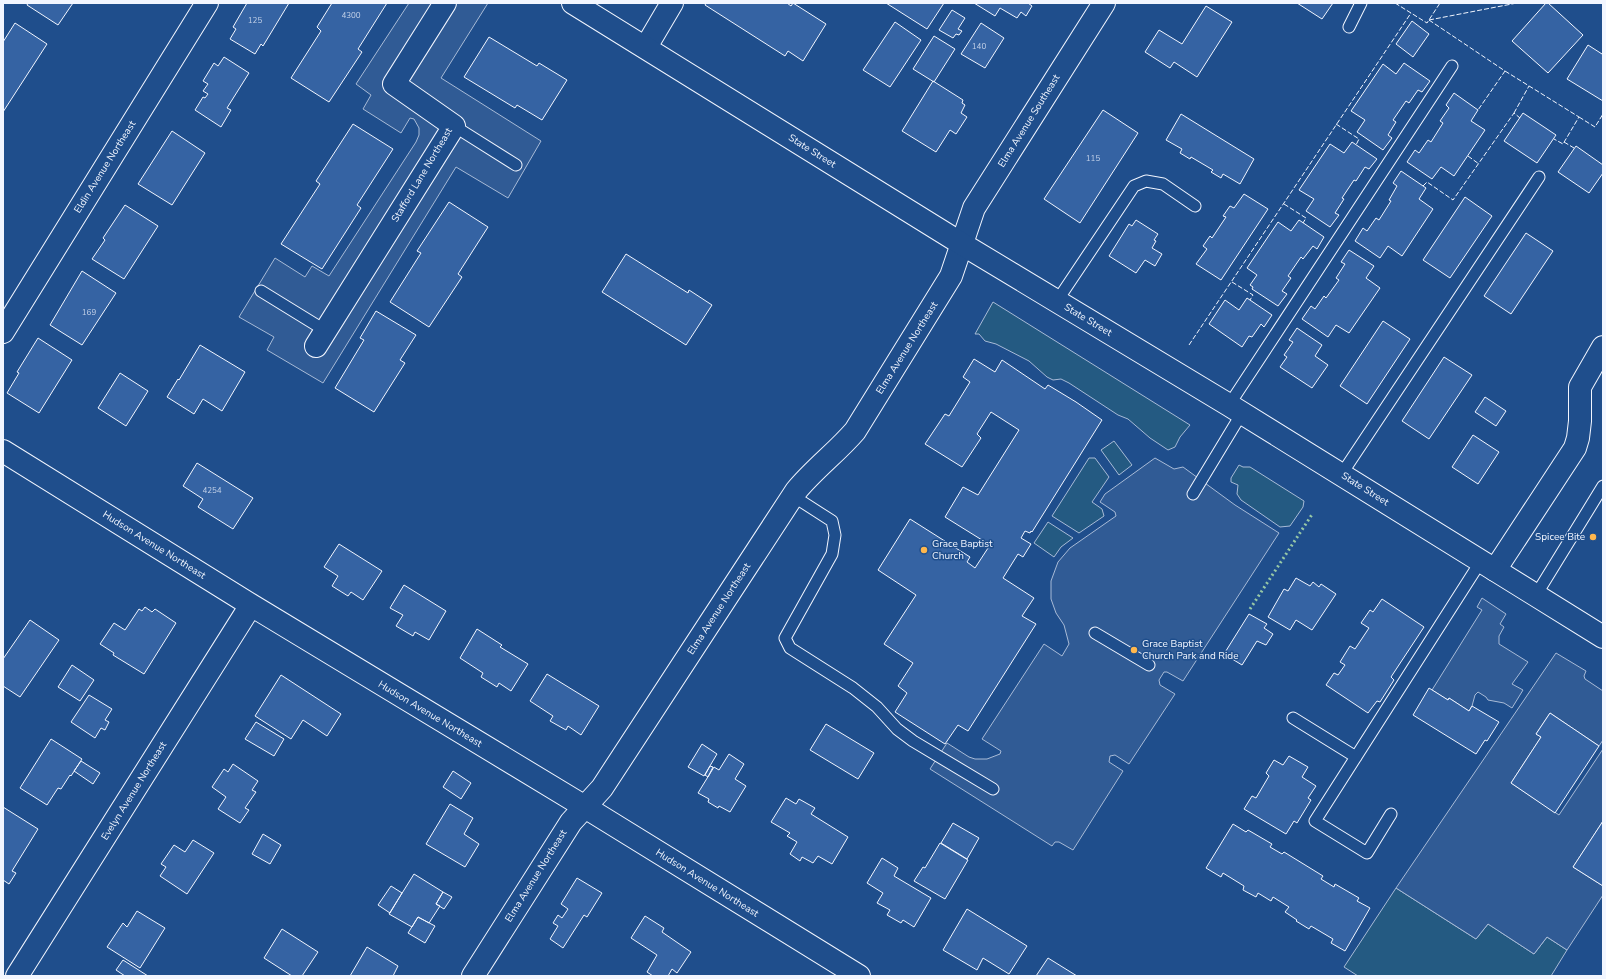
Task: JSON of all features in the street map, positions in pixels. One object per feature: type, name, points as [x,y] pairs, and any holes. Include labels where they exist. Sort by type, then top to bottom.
[{"type":"street","name":"Eldin Avenue Northeast","points":[[3,332],[207,3]]},
{"type":"street","name":"Stafford Lane Northeast","points":[[321,339],[454,126],[394,84],[445,3]]},
{"type":"street","name":"State Street","points":[[573,3],[962,244],[1236,409],[1603,637]]},
{"type":"street","points":[[646,47],[672,3]]},
{"type":"street","name":"Elma Avenue Southeast","points":[[962,244],[974,208],[1104,3]]},
{"type":"street","name":"Elma Avenue Northeast","points":[[473,976],[570,822],[602,788],[793,496],[805,480],[846,443],[856,431],[952,276],[962,244]]},
{"type":"street","points":[[1488,565],[1575,448],[1580,421],[1580,387],[1603,347]]},
{"type":"street","name":"Hudson Avenue Northeast","points":[[3,450],[250,605],[585,807],[859,976]]},
{"type":"street","name":"Evelyn Avenue Northeast","points":[[17,976],[250,605]]},
{"type":"lane","points":[[1349,27],[1361,3]]},
{"type":"lane","points":[[1193,494],[1236,409],[1452,66]]},
{"type":"lane","points":[[454,126],[516,165]]},
{"type":"lane","points":[[1341,475],[1539,177]]},
{"type":"lane","points":[[1057,301],[1134,186],[1146,181],[1163,184],[1195,206]]},
{"type":"lane","points":[[261,291],[321,339]]},
{"type":"lane","points":[[1536,595],[1603,486]]},
{"type":"lane","points":[[793,496],[832,521],[835,535],[832,554],[785,638],[790,648],[853,688],[877,707],[897,729],[913,741],[993,789]]},
{"type":"lane","points":[[1391,814],[1367,853],[1316,821],[1356,757],[1488,565]]},
{"type":"lane","points":[[1095,633],[1149,665]]},
{"type":"lane","points":[[1293,718],[1356,757]]},
{"type":"shaded area","points":[[409,3],[488,3],[441,78],[541,141],[508,198],[456,167],[323,383],[267,350],[274,337],[239,317],[275,258],[305,277],[312,266],[329,276],[416,142],[419,135],[419,128],[414,119],[410,118],[401,133],[363,109],[371,95],[356,84]]},
{"type":"shaded area","points":[[993,302],[1190,425],[1180,437],[1175,447],[1168,450],[1150,438],[1128,419],[1118,415],[1069,383],[1061,379],[1053,380],[1047,377],[1029,361],[996,344],[985,341],[979,334],[975,334]]},
{"type":"shaded area","points":[[1114,441],[1132,465],[1119,475],[1101,450]]},
{"type":"shaded area","points":[[1089,458],[1095,458],[1109,477],[1092,502],[1102,509],[1104,516],[1079,533],[1052,516]]},
{"type":"shaded area","name":"Grace Baptist Church Park and Ride","points":[[1155,458],[1174,469],[1183,467],[1235,505],[1279,533],[1183,681],[1167,672],[1164,672],[1159,680],[1160,685],[1175,694],[1129,764],[1115,755],[1110,756],[1109,762],[1123,771],[1073,850],[1059,842],[1055,842],[1052,846],[930,769],[947,743],[969,757],[975,759],[987,759],[1000,754],[1001,751],[982,739],[1044,644],[1062,656],[1069,644],[1064,625],[1056,613],[1051,599],[1051,581],[1058,562],[1070,548],[1116,516],[1115,512],[1100,502],[1105,494]]},
{"type":"shaded area","points":[[1239,465],[1243,467],[1250,467],[1304,501],[1303,507],[1290,526],[1280,527],[1241,500],[1237,494],[1238,485],[1231,482],[1231,478]]},
{"type":"shaded area","points":[[1048,522],[1073,538],[1061,547],[1054,557],[1034,543]]},
{"type":"shaded area","points":[[1482,598],[1506,614],[1500,624],[1504,627],[1499,636],[1499,644],[1528,662],[1512,684],[1523,690],[1512,708],[1504,703],[1488,700],[1478,692],[1475,695],[1469,711],[1449,698],[1448,700],[1432,690],[1482,610],[1477,607]]},
{"type":"shaded area","points":[[1556,653],[1586,671],[1584,676],[1585,679],[1603,691],[1603,740],[1599,746],[1550,713],[1536,734],[1541,737],[1511,783],[1559,815],[1603,749],[1603,821],[1573,867],[1603,886],[1603,895],[1567,950],[1547,937],[1534,954],[1488,924],[1476,939],[1396,888]]},
{"type":"shaded area","points":[[1396,888],[1476,939],[1488,924],[1534,954],[1547,937],[1567,950],[1551,976],[1358,976],[1344,967]]},
{"type":"building","points":[[28,3],[73,3],[58,25],[27,5]]},
{"type":"building","points":[[247,3],[289,3],[263,46],[261,44],[255,54],[230,39],[236,29],[233,27]]},
{"type":"building","points":[[332,3],[387,3],[358,49],[362,52],[329,102],[291,78],[321,31],[317,27]]},
{"type":"building","points":[[706,3],[787,3],[791,6],[793,3],[826,24],[803,61],[788,51],[785,56],[705,5]]},
{"type":"building","points":[[886,3],[944,3],[927,29]]},
{"type":"building","points":[[974,3],[1028,3],[1032,6],[1026,16],[1021,12],[1017,18],[1000,8],[995,16]]},
{"type":"building","points":[[1297,3],[1333,3],[1322,19]]},
{"type":"building","points":[[1546,3],[1548,3],[1583,35],[1548,73],[1512,41]]},
{"type":"building","points":[[1206,6],[1232,22],[1197,77],[1174,62],[1170,68],[1145,52],[1159,30],[1182,44]]},
{"type":"building","points":[[952,10],[965,18],[958,29],[962,31],[959,35],[956,34],[953,38],[939,30]]},
{"type":"building","points":[[1412,21],[1429,34],[1413,57],[1396,44]]},
{"type":"building","points":[[895,22],[921,40],[890,87],[863,70]]},
{"type":"building","points":[[15,23],[47,44],[3,112],[3,42]]},
{"type":"building","points":[[981,23],[1004,38],[985,68],[961,54]]},
{"type":"building","points":[[934,36],[955,49],[934,82],[913,69]]},
{"type":"building","points":[[489,37],[537,66],[539,63],[567,80],[542,120],[517,105],[515,108],[464,77]]},
{"type":"building","points":[[1588,45],[1602,54],[1603,52],[1603,101],[1567,79]]},
{"type":"building","points":[[224,57],[249,73],[227,108],[231,110],[221,127],[195,110],[203,97],[205,98],[208,94],[203,91],[208,84],[203,81],[214,63],[218,66]]},
{"type":"building","points":[[1404,63],[1430,81],[1422,92],[1418,90],[1409,103],[1406,101],[1393,120],[1396,122],[1388,135],[1392,138],[1383,150],[1357,132],[1365,120],[1351,111],[1383,64],[1396,74]]},
{"type":"building","points":[[933,81],[963,100],[962,103],[965,105],[961,113],[967,117],[956,134],[950,130],[936,152],[902,131]]},
{"type":"building","points":[[1454,93],[1478,110],[1471,121],[1485,130],[1454,176],[1441,167],[1432,179],[1407,162],[1415,150],[1419,153],[1428,140],[1431,142],[1443,123],[1440,121],[1449,108],[1446,105]]},
{"type":"building","points":[[1103,110],[1138,133],[1080,223],[1044,199]]},
{"type":"building","points":[[1523,113],[1556,135],[1537,163],[1504,141]]},
{"type":"building","points":[[1181,114],[1254,159],[1240,184],[1223,174],[1221,178],[1211,172],[1213,170],[1191,157],[1190,159],[1180,153],[1182,149],[1166,140]]},
{"type":"building","points":[[353,124],[393,149],[357,205],[361,208],[322,269],[281,244],[320,184],[316,181]]},
{"type":"building","points":[[172,131],[205,153],[172,205],[138,184]]},
{"type":"building","points":[[1352,142],[1377,159],[1369,169],[1365,167],[1356,181],[1354,180],[1342,198],[1344,199],[1335,213],[1339,215],[1330,227],[1306,211],[1314,199],[1299,190],[1330,144],[1344,153]]},
{"type":"building","points":[[1576,146],[1603,165],[1603,173],[1589,193],[1558,172]]},
{"type":"building","points":[[1401,171],[1426,188],[1419,199],[1433,209],[1402,256],[1388,246],[1380,258],[1355,241],[1363,228],[1367,231],[1376,218],[1379,220],[1391,201],[1389,200],[1397,186],[1393,183]]},
{"type":"building","points":[[1244,194],[1268,209],[1221,280],[1196,264],[1207,249],[1203,246],[1210,236],[1212,238],[1226,217],[1223,216],[1230,206],[1234,208]]},
{"type":"building","points":[[1465,197],[1492,216],[1450,278],[1423,260]]},
{"type":"building","points":[[449,202],[488,227],[458,274],[462,277],[429,327],[390,302],[421,253],[417,251]]},
{"type":"building","points":[[125,205],[158,226],[124,279],[92,259],[105,240],[103,238]]},
{"type":"building","points":[[1136,220],[1158,234],[1154,240],[1156,241],[1152,248],[1162,254],[1155,266],[1145,260],[1136,273],[1109,256],[1129,224],[1132,226]]},
{"type":"building","points":[[1299,220],[1324,237],[1317,249],[1313,246],[1303,259],[1301,257],[1288,276],[1291,278],[1282,291],[1287,294],[1278,306],[1252,289],[1253,287],[1250,285],[1257,275],[1247,268],[1278,222],[1291,231]]},
{"type":"building","points":[[1526,233],[1553,251],[1511,314],[1484,296]]},
{"type":"building","points":[[1349,250],[1374,266],[1366,278],[1380,288],[1349,333],[1336,325],[1328,337],[1302,319],[1311,306],[1315,309],[1324,296],[1326,298],[1339,280],[1336,278],[1345,264],[1341,262]]},
{"type":"building","points":[[626,254],[688,293],[689,290],[712,305],[686,345],[602,292]]},
{"type":"building","points":[[82,271],[116,293],[82,345],[50,325]]},
{"type":"building","points":[[1247,298],[1272,315],[1264,327],[1261,324],[1252,337],[1249,336],[1242,347],[1209,324],[1225,300],[1239,310]]},
{"type":"building","points":[[376,311],[416,335],[400,360],[405,363],[374,412],[335,388],[364,340],[360,338]]},
{"type":"building","points":[[1383,321],[1410,339],[1367,404],[1340,386]]},
{"type":"building","points":[[1297,328],[1322,345],[1315,356],[1328,365],[1312,388],[1280,367],[1287,357],[1284,355],[1293,342],[1289,340]]},
{"type":"building","points":[[38,338],[72,360],[39,413],[7,393],[19,373],[17,372]]},
{"type":"building","points":[[200,345],[245,372],[222,411],[203,399],[194,414],[167,397]]},
{"type":"building","points":[[1444,357],[1472,375],[1429,439],[1402,421]]},
{"type":"building","name":"Grace Baptist Church","points":[[974,359],[995,372],[1002,360],[1045,389],[1048,385],[1102,420],[1032,532],[1031,531],[1030,533],[1025,531],[1021,538],[1031,544],[1023,557],[1018,554],[1003,578],[1034,598],[1022,616],[1036,624],[968,731],[958,725],[945,744],[895,712],[907,693],[898,686],[913,663],[884,644],[916,595],[878,570],[910,519],[970,557],[967,562],[975,568],[990,545],[945,517],[963,487],[978,495],[1019,430],[991,412],[977,434],[981,438],[962,467],[925,444],[945,414],[949,416],[970,382],[963,377]]},
{"type":"building","points":[[120,373],[148,391],[126,426],[98,408]]},
{"type":"building","points":[[1485,397],[1506,411],[1496,426],[1475,412]]},
{"type":"building","points":[[1473,435],[1499,452],[1478,484],[1452,467]]},
{"type":"building","points":[[197,463],[253,498],[233,529],[198,507],[203,499],[183,486]]},
{"type":"building","points":[[339,544],[382,571],[363,600],[351,592],[348,596],[332,586],[338,576],[324,567]]},
{"type":"building","points":[[1296,578],[1310,586],[1313,582],[1319,587],[1321,584],[1336,594],[1312,630],[1296,620],[1290,630],[1268,617],[1284,589],[1288,591]]},
{"type":"building","points":[[404,585],[446,611],[429,640],[415,632],[413,636],[396,626],[403,615],[390,608]]},
{"type":"building","points":[[1382,599],[1424,627],[1391,677],[1394,680],[1380,702],[1377,701],[1368,713],[1326,685],[1334,673],[1338,675],[1345,665],[1340,662],[1350,646],[1355,649],[1369,628],[1361,623],[1370,610],[1373,612]]},
{"type":"building","points":[[145,607],[152,612],[155,609],[176,623],[144,674],[113,655],[114,653],[100,644],[114,623],[125,630],[139,609],[142,611]]},
{"type":"building","points":[[1249,614],[1267,624],[1264,628],[1273,634],[1266,645],[1257,641],[1242,665],[1224,654]]},
{"type":"building","points":[[30,620],[59,640],[20,697],[3,686],[3,659]]},
{"type":"building","points":[[477,629],[502,645],[500,647],[528,664],[511,691],[499,683],[497,687],[481,677],[483,673],[460,658]]},
{"type":"building","points":[[72,665],[94,680],[80,701],[58,687]]},
{"type":"building","points":[[547,674],[599,706],[581,735],[568,726],[566,730],[550,721],[553,716],[530,701]]},
{"type":"building","points":[[281,675],[341,714],[327,736],[303,720],[291,739],[255,716]]},
{"type":"building","points":[[1429,688],[1448,700],[1449,698],[1469,711],[1472,706],[1499,722],[1487,741],[1485,740],[1476,754],[1413,715]]},
{"type":"building","points":[[89,695],[112,709],[105,720],[109,722],[105,730],[101,728],[95,738],[71,722]]},
{"type":"building","points":[[1550,713],[1599,746],[1555,813],[1511,783],[1541,737],[1536,734]]},
{"type":"building","points":[[256,722],[284,739],[274,756],[245,739]]},
{"type":"building","points":[[826,724],[874,753],[858,779],[810,750]]},
{"type":"building","points":[[51,739],[82,759],[61,789],[58,788],[47,805],[20,788]]},
{"type":"building","points":[[702,744],[717,754],[704,776],[688,767]]},
{"type":"building","points":[[729,754],[744,764],[735,779],[746,786],[730,812],[719,806],[718,808],[708,802],[709,799],[698,793],[714,767],[719,770]]},
{"type":"building","points":[[1289,756],[1308,767],[1302,777],[1316,786],[1308,798],[1311,800],[1297,823],[1294,821],[1286,834],[1244,809],[1252,796],[1256,798],[1269,776],[1266,773],[1274,760],[1283,765]]},
{"type":"building","points":[[81,761],[100,773],[93,784],[74,771]]},
{"type":"building","points":[[233,764],[258,781],[252,790],[256,792],[245,808],[249,810],[240,823],[218,809],[226,797],[212,787],[224,769],[228,772]]},
{"type":"building","points":[[710,766],[713,767],[708,777],[705,775]]},
{"type":"building","points":[[453,771],[471,783],[461,799],[443,787]]},
{"type":"building","points":[[786,798],[796,804],[799,799],[815,808],[811,814],[848,837],[832,864],[818,856],[813,863],[802,857],[800,861],[790,854],[797,842],[787,836],[790,833],[771,822]]},
{"type":"building","points":[[450,804],[473,818],[464,834],[479,844],[465,867],[426,844]]},
{"type":"building","points":[[3,807],[38,829],[12,871],[16,873],[9,884],[3,880]]},
{"type":"building","points":[[1603,821],[1603,886],[1573,867]]},
{"type":"building","points":[[953,823],[979,838],[967,859],[941,843]]},
{"type":"building","points":[[1233,824],[1246,832],[1248,830],[1272,844],[1270,847],[1282,854],[1284,852],[1323,876],[1321,879],[1334,887],[1335,884],[1359,898],[1357,901],[1370,908],[1345,951],[1331,943],[1333,939],[1311,926],[1309,929],[1296,921],[1297,920],[1285,912],[1289,907],[1273,897],[1271,901],[1258,893],[1256,897],[1243,890],[1244,886],[1223,873],[1221,877],[1206,868]]},
{"type":"building","points":[[263,834],[281,845],[270,864],[252,854]]},
{"type":"building","points":[[193,840],[214,853],[187,894],[160,876],[166,867],[161,864],[174,845],[185,852]]},
{"type":"building","points":[[940,843],[968,860],[945,899],[914,881],[923,867],[925,868]]},
{"type":"building","points":[[882,858],[898,868],[894,876],[931,898],[914,927],[903,920],[901,923],[887,915],[890,910],[877,903],[883,893],[867,883]]},
{"type":"building","points":[[414,874],[443,892],[436,904],[440,906],[429,923],[418,917],[412,927],[389,914]]},
{"type":"building","points":[[577,878],[602,893],[587,917],[584,915],[563,948],[550,939],[558,926],[553,923],[558,915],[562,918],[568,909],[561,904]]},
{"type":"building","points":[[391,886],[402,893],[390,913],[378,905]]},
{"type":"building","points":[[443,892],[452,897],[444,909],[436,904]]},
{"type":"building","points":[[967,909],[1027,946],[1009,974],[983,958],[977,970],[943,950]]},
{"type":"building","points":[[137,911],[165,928],[140,968],[107,947],[123,923],[127,927]]},
{"type":"building","points":[[645,916],[664,928],[662,932],[691,952],[677,973],[672,969],[668,976],[653,976],[647,972],[657,955],[631,938]]},
{"type":"building","points":[[418,917],[435,926],[425,943],[408,933]]},
{"type":"building","points":[[282,929],[318,952],[302,976],[292,976],[264,958]]},
{"type":"building","points":[[367,947],[398,966],[393,976],[350,976]]},
{"type":"building","points":[[1048,958],[1077,976],[1036,976]]},
{"type":"building","points":[[123,960],[148,976],[125,976],[116,970]]},
{"type":"hedge","points":[[1250,609],[1313,513]]},
{"type":"fence","points":[[1395,3],[1427,23],[1440,3]]},
{"type":"fence","points":[[1429,20],[1517,3]]},
{"type":"fence","points":[[1189,345],[1411,13]]},
{"type":"fence","points":[[1429,20],[1505,71],[1478,110]]},
{"type":"fence","points":[[1505,71],[1579,117],[1563,144],[1554,139]]},
{"type":"fence","points":[[1514,113],[1529,86]]},
{"type":"fence","points":[[1423,186],[1427,182],[1453,200],[1514,113],[1520,118]]},
{"type":"fence","points":[[1579,117],[1595,127],[1603,114]]},
{"type":"fence","points":[[1336,124],[1359,139],[1356,145]]},
{"type":"fence","points":[[1564,142],[1574,148]]},
{"type":"fence","points":[[1468,156],[1479,164]]},
{"type":"fence","points":[[1284,204],[1306,218],[1303,223]]},
{"type":"fence","points":[[1232,282],[1253,295],[1250,300]]},
{"type":"place","name":"Spicee Bite","points":[[1593,537]]},
{"type":"place","name":"Grace Baptist Church","points":[[924,550]]},
{"type":"place","name":"Grace Baptist Church Park and Ride","points":[[1134,650]]}]
